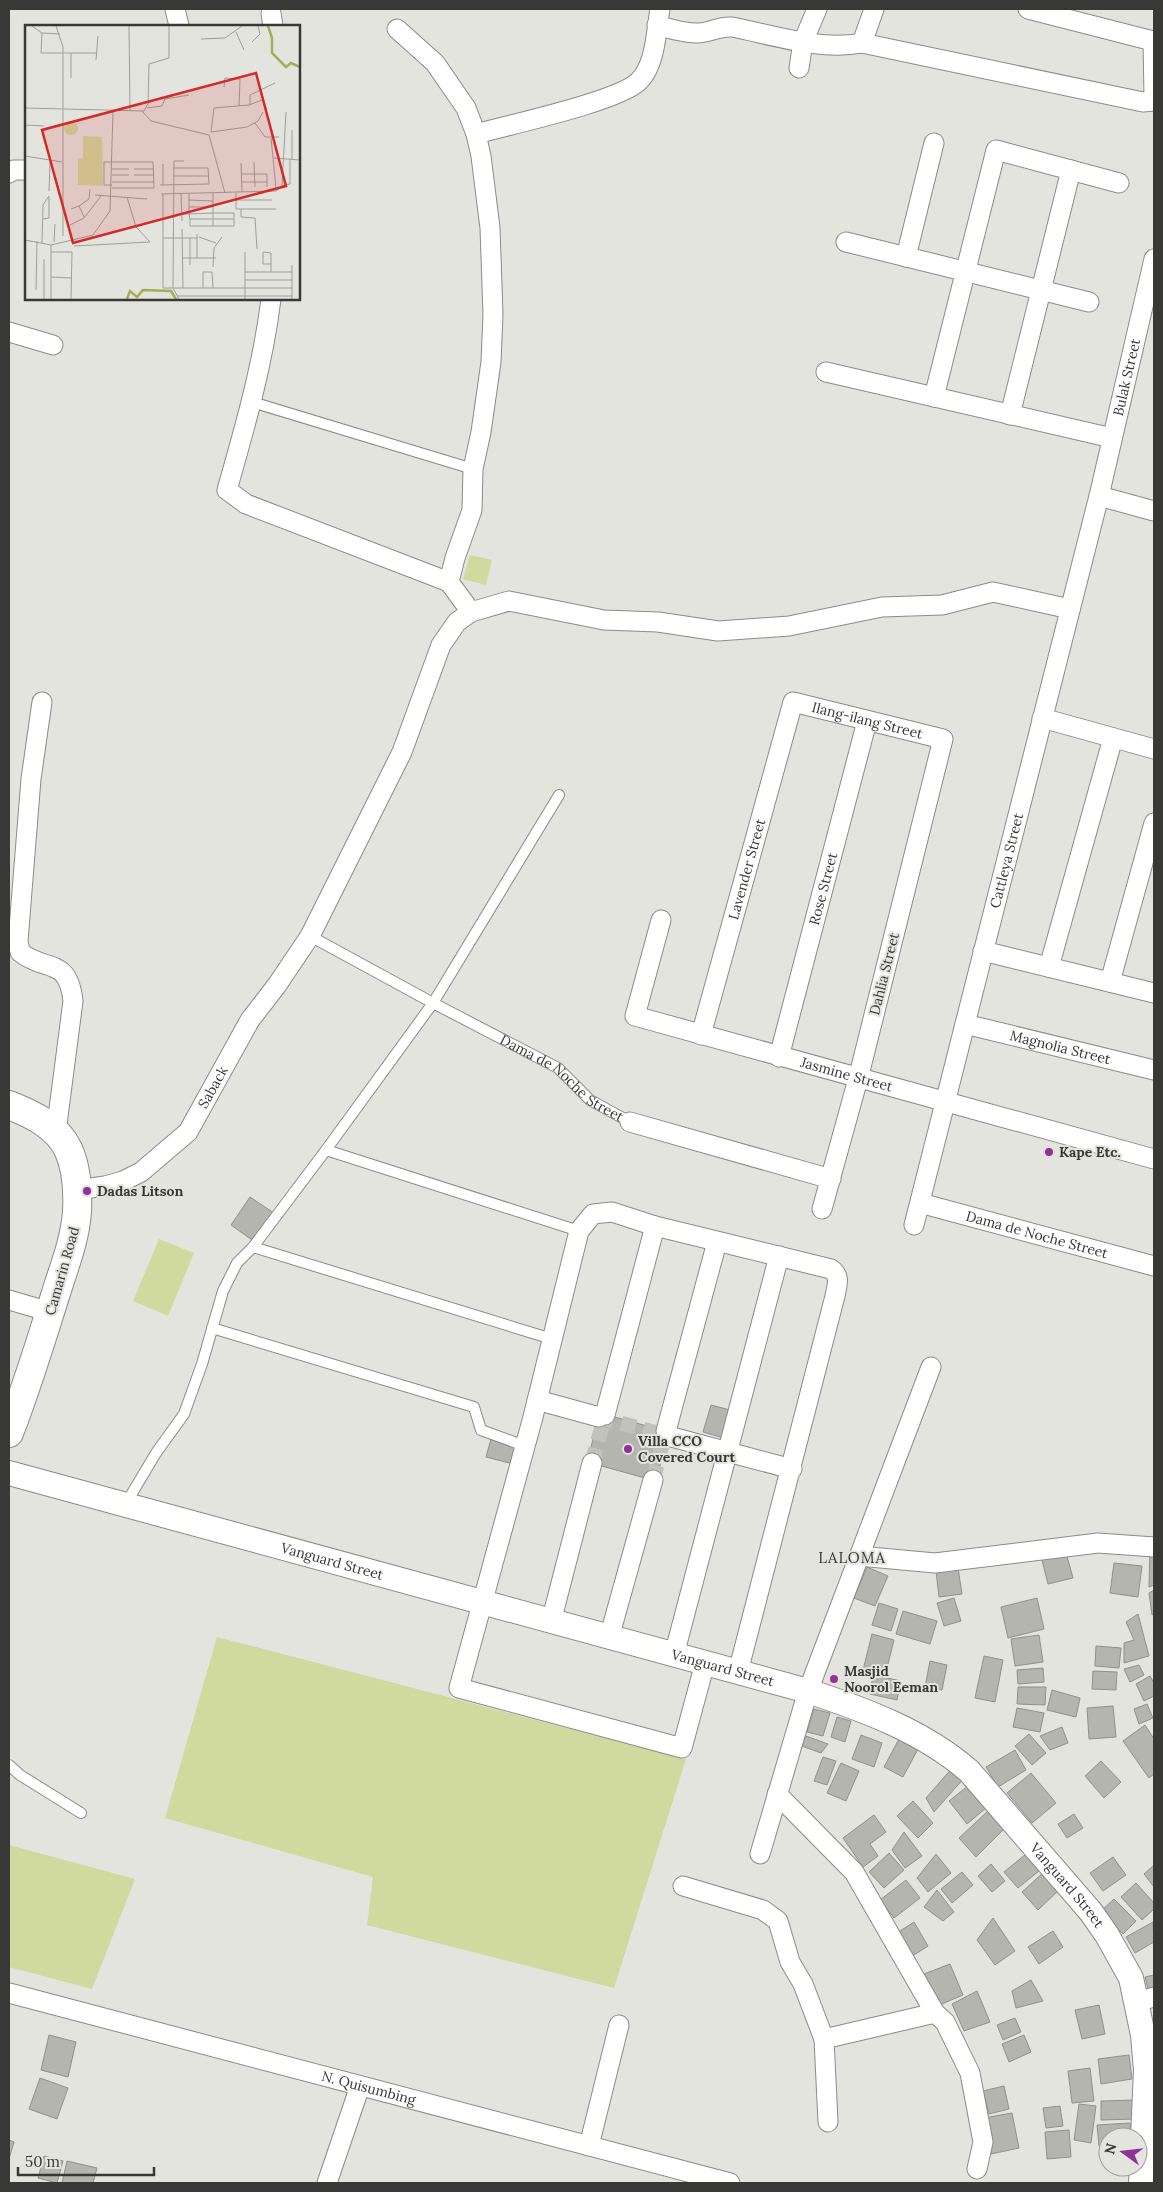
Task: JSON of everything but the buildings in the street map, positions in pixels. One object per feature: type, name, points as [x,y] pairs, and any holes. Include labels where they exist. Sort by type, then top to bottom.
[{"type":"main road","name":"Camarin Road","points":[[9,1105],[39,1118],[56,1132],[68,1148],[74,1165],[77,1190],[77,1214],[73,1236],[26,1388],[9,1433]]},
{"type":"street","points":[[175,9],[179,25]]},
{"type":"street","points":[[799,68],[803,42],[818,9]]},
{"type":"street","points":[[862,43],[874,9]]},
{"type":"street","points":[[476,134],[608,98],[639,82],[649,66],[658,17],[697,33],[711,31],[720,26],[803,42],[845,46],[862,43],[1142,102],[1154,99],[1154,40],[1028,9]]},
{"type":"street","points":[[397,30],[435,63],[466,108],[476,134],[481,156],[490,228],[493,314],[491,362],[481,432],[473,469],[472,510],[454,558],[449,582]]},
{"type":"street","points":[[906,257],[934,143]]},
{"type":"street","points":[[934,397],[996,150],[1119,183]]},
{"type":"street","points":[[9,173],[14,170],[25,170]]},
{"type":"street","points":[[1010,415],[1072,170]]},
{"type":"street","points":[[846,242],[1088,302]]},
{"type":"street","name":"Bulak Street","points":[[1099,496],[1154,259]]},
{"type":"street","points":[[271,300],[267,332],[252,402],[227,490],[246,504],[449,582],[471,612],[509,601],[604,620],[658,622],[718,631],[789,626],[882,607],[942,605],[993,592],[1070,609]]},
{"type":"street","points":[[9,332],[53,344]]},
{"type":"street","points":[[826,372],[1112,438]]},
{"type":"street","points":[[1099,496],[1154,511]]},
{"type":"street","name":"Cattleya Street","points":[[914,1225],[1099,496]]},
{"type":"street","name":"Saback","points":[[77,1190],[123,1181],[141,1172],[188,1132],[250,1020],[277,986],[310,936],[402,752],[441,645],[457,622],[471,612]]},
{"type":"street","points":[[42,702],[32,779],[18,941],[20,952],[26,957],[49,964],[65,973],[71,986],[73,1001],[56,1132]]},
{"type":"street","name":"Ilang-ilang Street","points":[[793,702],[943,739]]},
{"type":"street","name":"Lavender Street","points":[[701,1035],[793,702]]},
{"type":"street","points":[[1042,718],[1154,750]]},
{"type":"street","name":"Rose Street","points":[[779,1057],[867,721]]},
{"type":"street","points":[[1049,967],[1113,738]]},
{"type":"street","name":"Dahlia Street","points":[[822,1209],[858,1079],[943,739]]},
{"type":"street","points":[[1110,982],[1154,823]]},
{"type":"street","name":"Jasmine Street","points":[[661,920],[635,1016],[858,1079],[1154,1159]]},
{"type":"street","points":[[984,951],[1154,993]]},
{"type":"street","name":"Magnolia Street","points":[[965,1024],[1154,1070]]},
{"type":"street","name":"Dama de Noche Street","points":[[630,1122],[831,1179]]},
{"type":"street","name":"Dama de Noche Street","points":[[920,1203],[1154,1266]]},
{"type":"street","points":[[705,1664],[681,1748],[460,1689],[580,1231],[593,1214],[612,1212],[655,1226],[831,1269],[836,1273],[838,1280],[792,1469],[738,1672]]},
{"type":"street","points":[[537,1400],[602,1416],[655,1226]]},
{"type":"street","points":[[717,1242],[667,1433],[727,1452],[792,1469]]},
{"type":"street","points":[[674,1655],[779,1256]]},
{"type":"street","points":[[9,1300],[50,1312]]},
{"type":"street","points":[[760,1854],[808,1691],[931,1367]]},
{"type":"street","points":[[551,1622],[592,1463]]},
{"type":"street","name":"Vanguard Street","points":[[9,1473],[482,1604],[808,1691],[848,1704],[920,1735],[948,1752],[969,1770],[1091,1912],[1146,2000],[1143,2035],[1146,2070],[1141,2183]]},
{"type":"street","points":[[609,1638],[653,1480]]},
{"type":"street","points":[[859,1556],[935,1563],[1098,1542],[1154,1547]]},
{"type":"street","points":[[777,1794],[854,1872],[935,2013],[945,2022],[970,2074],[983,2142],[977,2169]]},
{"type":"street","points":[[683,1886],[763,1910],[778,1921],[790,1962],[803,1984],[824,2038],[828,2122]]},
{"type":"street","name":"N. Quisumbing","points":[[9,1993],[589,2146],[681,2177],[730,2183]]},
{"type":"street","points":[[824,2038],[935,2013]]},
{"type":"street","points":[[589,2146],[619,2025]]},
{"type":"street","points":[[327,2183],[360,2086]]},
{"type":"lane","points":[[252,402],[473,469]]},
{"type":"lane","points":[[125,1506],[156,1453],[184,1414],[202,1364],[223,1291],[237,1263],[253,1247],[433,1004],[559,795]]},
{"type":"lane","name":"Dama de Noche Street","points":[[310,936],[433,1004],[558,1068],[590,1100],[630,1122]]},
{"type":"lane","points":[[326,1150],[580,1231]]},
{"type":"lane","points":[[253,1247],[552,1339]]},
{"type":"lane","points":[[212,1328],[474,1407],[481,1430],[525,1446]]},
{"type":"lane","points":[[9,1765],[20,1775],[81,1813]]},
{"type":"green space","points":[[470,555],[492,560],[486,585],[463,579]]},
{"type":"green space","points":[[159,1239],[194,1253],[168,1316],[133,1301]]},
{"type":"green space","points":[[217,1637],[686,1759],[614,1988],[367,1925],[373,1877],[165,1818]]},
{"type":"green space","points":[[9,1845],[135,1879],[92,1989],[9,1967]]},
{"type":"tunnel","points":[[592,1463],[605,1415]]},
{"type":"tunnel","points":[[599,1417],[668,1436]]},
{"type":"tunnel","points":[[653,1480],[666,1431]]},
{"type":"place","name":"Kape Etc.","points":[[1049,1152]]},
{"type":"place","name":"Dadas Litson","points":[[87,1191]]},
{"type":"place","name":"Villa CCO Covered Court","points":[[628,1449]]},
{"type":"place","name":"Masjid Noorol Eeman","points":[[834,1679]]},
{"type":"district","name":"LALOMA","points":[[852,1557]]}]
